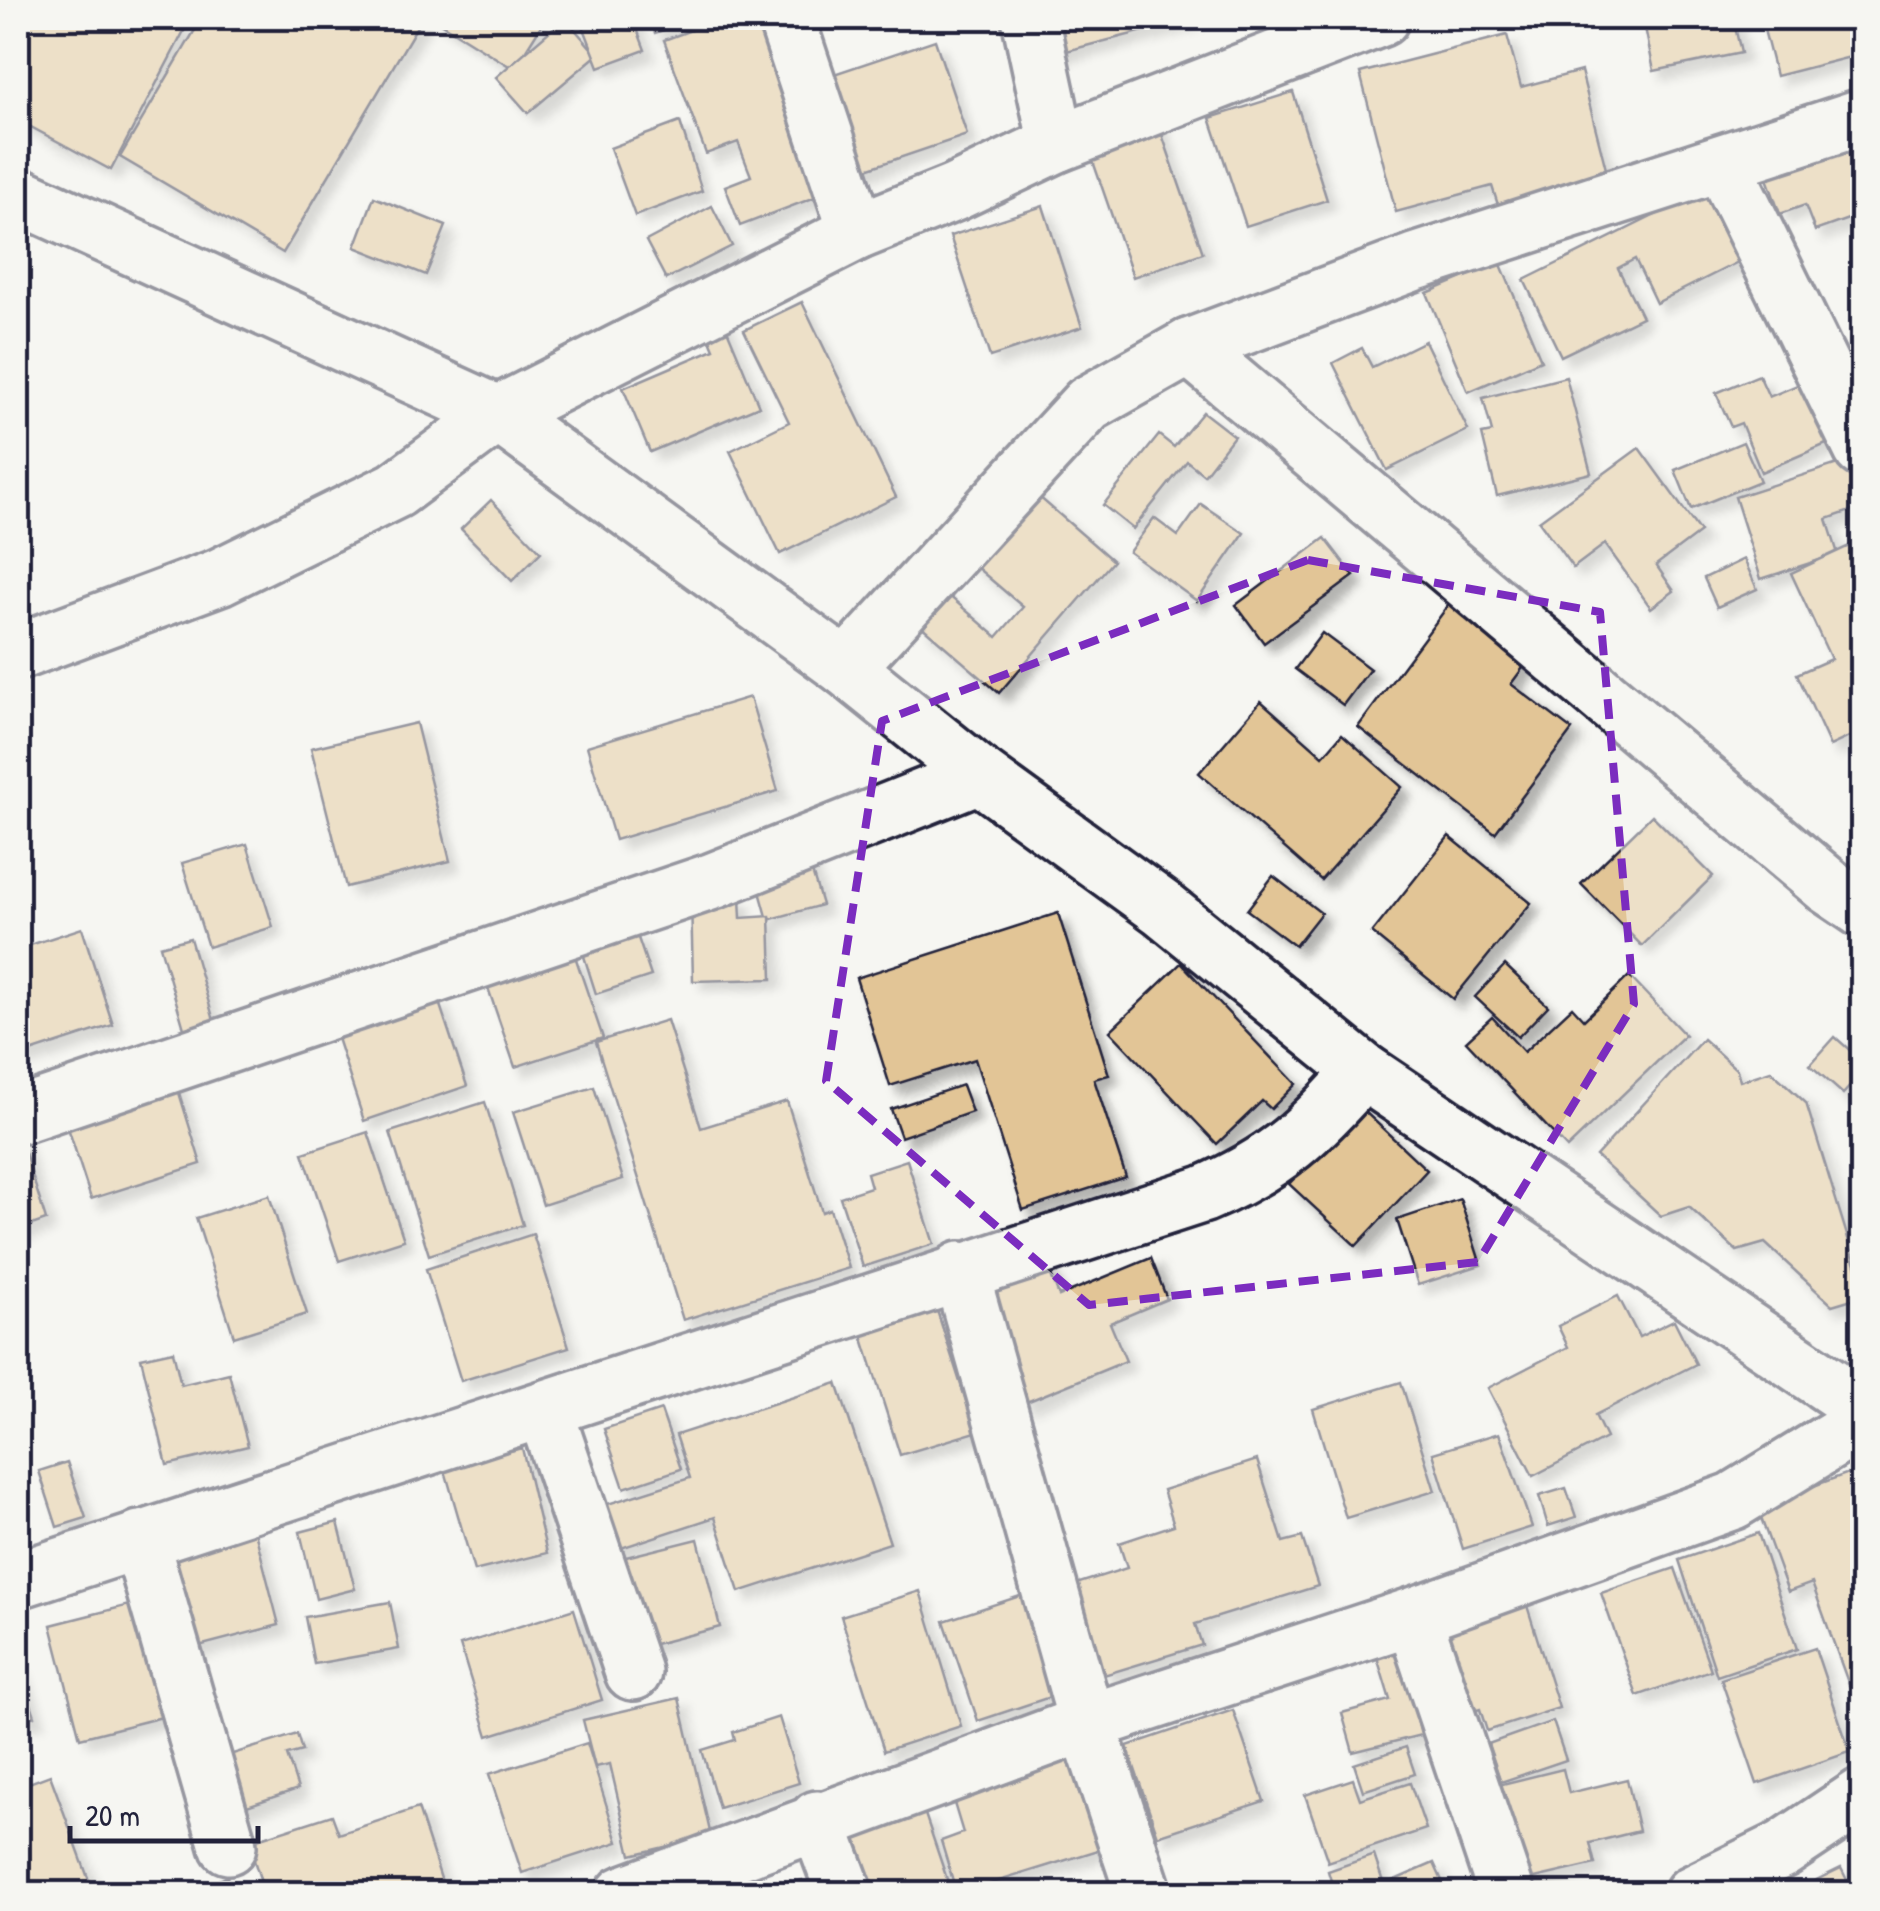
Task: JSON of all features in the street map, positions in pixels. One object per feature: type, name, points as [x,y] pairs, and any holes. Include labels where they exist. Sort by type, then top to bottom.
[{"type":"street","points":[[786,18],[857,232]]},
{"type":"street","points":[[1030,18],[1057,144]]},
{"type":"street","points":[[18,652],[219,577],[396,490],[498,414],[857,232],[1057,144],[1369,19]]},
{"type":"street","points":[[846,668],[1088,404],[1189,347],[1415,262],[1862,116]]},
{"type":"street","points":[[1722,163],[1862,449]]},
{"type":"street","points":[[18,195],[498,414],[846,668],[979,775],[1162,908],[1363,1071],[1858,1399],[1733,1501],[1413,1616],[1088,1722],[817,1819],[624,1894]]},
{"type":"street","points":[[1189,347],[1828,886],[1862,910]]},
{"type":"street","points":[[18,1116],[713,881],[979,775]]},
{"type":"street","points":[[18,1580],[546,1411],[960,1270],[1204,1194],[1248,1175],[1285,1152],[1363,1071]]},
{"type":"street","points":[[960,1270],[1088,1722],[1144,1894]]},
{"type":"street","points":[[546,1411],[633,1672]]},
{"type":"street","points":[[140,1540],[228,1846]]},
{"type":"street","points":[[1413,1616],[1507,1894]]},
{"type":"street","points":[[1692,1894],[1783,1849],[1862,1796]]},
{"type":"street","points":[[817,1819],[845,1894]]},
{"type":"highlighted area","points":[[1308,560],[1600,612],[1634,1004],[1478,1262],[1089,1305],[826,1081],[882,721]]},
{"type":"building","points":[[18,18],[169,18],[186,27],[111,170],[18,120]]},
{"type":"building","points":[[202,18],[422,18],[283,253],[120,157]]},
{"type":"building","points":[[432,18],[546,18],[514,69]]},
{"type":"building","points":[[565,18],[597,55],[528,113],[496,77]]},
{"type":"building","points":[[580,18],[633,18],[645,50],[599,67]]},
{"type":"building","points":[[649,18],[701,18],[655,33]]},
{"type":"building","points":[[724,18],[757,18],[821,195],[740,226],[725,186],[751,176],[738,142],[706,154],[664,40]]},
{"type":"building","points":[[1046,18],[1189,18],[1190,19],[1055,54]]},
{"type":"building","points":[[1643,18],[1733,18],[1741,53],[1654,71]]},
{"type":"building","points":[[1761,18],[1862,18],[1862,54],[1776,76]]},
{"type":"building","points":[[1507,35],[1521,87],[1581,71],[1608,177],[1498,205],[1492,186],[1396,212],[1360,73]]},
{"type":"building","points":[[935,40],[967,135],[852,174],[819,79]]},
{"type":"building","points":[[1293,92],[1327,200],[1246,226],[1210,118]]},
{"type":"building","points":[[1157,120],[1203,253],[1133,277],[1087,144]]},
{"type":"building","points":[[680,122],[702,191],[635,216],[610,148]]},
{"type":"building","points":[[1844,143],[1850,158],[1862,154],[1862,214],[1815,231],[1805,205],[1780,214],[1764,170]]},
{"type":"building","points":[[1712,187],[1746,258],[1656,303],[1635,259],[1618,268],[1642,317],[1561,356],[1524,280]]},
{"type":"building","points":[[374,197],[446,226],[426,275],[355,247]]},
{"type":"building","points":[[712,206],[732,246],[666,279],[646,241]]},
{"type":"building","points":[[1043,206],[1082,327],[990,357],[950,236]]},
{"type":"building","points":[[1500,262],[1541,360],[1468,392],[1427,293]]},
{"type":"building","points":[[802,302],[896,497],[780,554],[730,451],[789,422],[744,330]]},
{"type":"building","points":[[721,315],[759,406],[650,452],[623,388],[714,349],[703,323]]},
{"type":"building","points":[[1425,341],[1468,430],[1387,470],[1333,363],[1362,348],[1372,367]]},
{"type":"building","points":[[1759,375],[1769,397],[1812,379],[1838,439],[1761,472],[1741,423],[1731,427],[1716,393]]},
{"type":"building","points":[[1566,377],[1591,473],[1497,496],[1482,434],[1492,432],[1483,398]]},
{"type":"building","points":[[1203,412],[1234,436],[1204,475],[1187,461],[1133,529],[1103,505],[1159,435],[1174,447]]},
{"type":"building","points":[[1743,442],[1760,481],[1691,509],[1675,470]]},
{"type":"building","points":[[1639,448],[1700,532],[1656,565],[1674,591],[1651,608],[1605,544],[1573,568],[1539,521]]},
{"type":"building","points":[[1847,461],[1862,507],[1827,519],[1838,554],[1761,579],[1735,497]]},
{"type":"building","points":[[1022,482],[1113,561],[999,693],[920,625],[947,594],[997,637],[1023,607],[961,554]]},
{"type":"building","points":[[491,500],[541,552],[512,581],[461,529]]},
{"type":"building","points":[[1201,504],[1244,533],[1197,601],[1129,552],[1154,518],[1178,536]]},
{"type":"building","points":[[1325,538],[1354,576],[1264,643],[1236,605]]},
{"type":"building","points":[[1862,540],[1862,731],[1830,746],[1797,674],[1831,659],[1791,573]]},
{"type":"building","points":[[1744,559],[1757,589],[1717,607],[1704,578]]},
{"type":"building","points":[[1453,599],[1531,657],[1511,684],[1572,730],[1495,833],[1358,727]]},
{"type":"building","points":[[1322,633],[1370,669],[1343,705],[1295,669]]},
{"type":"building","points":[[750,697],[778,791],[615,840],[587,746]]},
{"type":"building","points":[[1261,701],[1323,756],[1342,734],[1402,787],[1321,880],[1199,773]]},
{"type":"building","points":[[416,723],[450,861],[346,887],[311,748]]},
{"type":"building","points":[[1652,815],[1713,876],[1642,946],[1581,884]]},
{"type":"building","points":[[1449,836],[1531,903],[1453,999],[1372,933]]},
{"type":"building","points":[[247,844],[273,927],[208,947],[182,863]]},
{"type":"building","points":[[807,855],[822,905],[768,920],[754,870]]},
{"type":"building","points":[[1273,876],[1321,913],[1295,946],[1247,910]]},
{"type":"building","points":[[740,897],[741,918],[770,916],[772,979],[693,981],[691,898]]},
{"type":"building","points":[[1058,913],[1109,1075],[1094,1079],[1126,1177],[1023,1210],[975,1059],[890,1086],[856,978]]},
{"type":"building","points":[[82,928],[113,1025],[18,1056],[18,949]]},
{"type":"building","points":[[636,932],[651,976],[596,994],[582,950]]},
{"type":"building","points":[[190,938],[215,1024],[185,1032],[160,946]]},
{"type":"building","points":[[575,956],[603,1038],[515,1067],[487,985]]},
{"type":"building","points":[[1181,963],[1296,1084],[1271,1109],[1262,1101],[1217,1144],[1110,1031]]},
{"type":"building","points":[[1505,965],[1548,1006],[1518,1037],[1475,997]]},
{"type":"building","points":[[1629,976],[1685,1035],[1567,1148],[1466,1041],[1492,1017],[1524,1052],[1572,1007],[1584,1020]]},
{"type":"building","points":[[438,999],[467,1086],[364,1121],[335,1032]]},
{"type":"building","points":[[667,1020],[701,1128],[787,1101],[822,1212],[830,1209],[849,1268],[683,1320],[596,1042]]},
{"type":"building","points":[[1835,1037],[1862,1061],[1862,1073],[1843,1094],[1810,1065]]},
{"type":"building","points":[[1703,1039],[1737,1070],[1740,1081],[1771,1071],[1806,1103],[1862,1284],[1862,1296],[1832,1305],[1765,1243],[1737,1251],[1689,1207],[1661,1216],[1596,1156]]},
{"type":"building","points":[[172,1070],[201,1164],[91,1199],[61,1106]]},
{"type":"building","points":[[962,1085],[972,1112],[901,1137],[891,1109]]},
{"type":"building","points":[[594,1087],[623,1179],[543,1205],[513,1112]]},
{"type":"building","points":[[485,1102],[523,1225],[429,1255],[390,1132]]},
{"type":"building","points":[[1361,1108],[1427,1170],[1356,1246],[1289,1184]]},
{"type":"building","points":[[18,1130],[46,1220],[18,1230]]},
{"type":"building","points":[[368,1132],[404,1240],[339,1261],[303,1153]]},
{"type":"building","points":[[907,1160],[934,1244],[863,1267],[840,1197],[871,1187],[867,1173]]},
{"type":"building","points":[[269,1195],[307,1314],[234,1337],[196,1218]]},
{"type":"building","points":[[1460,1199],[1481,1265],[1418,1285],[1397,1220]]},
{"type":"building","points":[[533,1234],[569,1347],[461,1381],[426,1269]]},
{"type":"building","points":[[1151,1258],[1167,1299],[1110,1323],[1126,1361],[1024,1403],[979,1292],[1047,1265],[1059,1296]]},
{"type":"building","points":[[1618,1296],[1639,1337],[1674,1320],[1696,1364],[1595,1415],[1606,1438],[1533,1476],[1488,1388],[1568,1347],[1558,1326]]},
{"type":"building","points":[[934,1301],[976,1432],[900,1455],[859,1326]]},
{"type":"building","points":[[173,1351],[181,1385],[229,1373],[248,1446],[167,1465],[141,1358]]},
{"type":"building","points":[[1401,1382],[1435,1491],[1346,1518],[1313,1409]]},
{"type":"building","points":[[837,1383],[890,1543],[739,1592],[715,1517],[609,1552],[595,1508],[690,1478],[676,1435]]},
{"type":"building","points":[[661,1410],[681,1469],[624,1488],[604,1429]]},
{"type":"building","points":[[1499,1433],[1532,1527],[1463,1549],[1433,1453]]},
{"type":"building","points":[[522,1448],[547,1553],[474,1571],[444,1467]]},
{"type":"building","points":[[1257,1460],[1283,1542],[1302,1537],[1318,1586],[1195,1624],[1202,1645],[1104,1675],[1076,1584],[1127,1568],[1119,1543],[1174,1525],[1163,1490]]},
{"type":"building","points":[[67,1462],[86,1518],[57,1527],[39,1471]]},
{"type":"building","points":[[1862,1468],[1862,1721],[1812,1583],[1788,1592],[1757,1507]]},
{"type":"building","points":[[1566,1488],[1576,1517],[1548,1526],[1539,1496]]},
{"type":"building","points":[[338,1522],[355,1589],[316,1599],[300,1532]]},
{"type":"building","points":[[255,1532],[279,1625],[191,1648],[166,1555]]},
{"type":"building","points":[[1758,1533],[1797,1649],[1717,1676],[1679,1560]]},
{"type":"building","points":[[698,1539],[720,1627],[632,1650],[610,1561]]},
{"type":"building","points":[[1675,1568],[1711,1670],[1637,1696],[1601,1593]]},
{"type":"building","points":[[920,1591],[961,1726],[884,1751],[841,1616]]},
{"type":"building","points":[[1032,1592],[1065,1692],[978,1721],[944,1621]]},
{"type":"building","points":[[1524,1596],[1559,1708],[1487,1731],[1480,1709],[1470,1712],[1441,1621]]},
{"type":"building","points":[[390,1602],[399,1649],[314,1664],[305,1617]]},
{"type":"building","points":[[137,1603],[166,1716],[80,1738],[51,1625]]},
{"type":"building","points":[[574,1609],[602,1700],[488,1736],[460,1645]]},
{"type":"building","points":[[1815,1648],[1850,1752],[1757,1784],[1721,1679]]},
{"type":"building","points":[[1399,1651],[1421,1735],[1353,1752],[1342,1713],[1390,1700],[1377,1657]]},
{"type":"building","points":[[18,1664],[35,1716],[18,1721]]},
{"type":"building","points":[[679,1698],[711,1836],[631,1855],[610,1764],[595,1767],[583,1720]]},
{"type":"building","points":[[1233,1710],[1264,1801],[1158,1836],[1127,1746]]},
{"type":"building","points":[[779,1717],[799,1783],[719,1808],[702,1750],[735,1740],[733,1732]]},
{"type":"building","points":[[1553,1721],[1566,1760],[1501,1782],[1488,1744]]},
{"type":"building","points":[[297,1734],[302,1751],[287,1755],[298,1789],[226,1813],[210,1761]]},
{"type":"building","points":[[1071,1740],[1105,1848],[957,1894],[941,1841],[963,1833],[947,1780]]},
{"type":"building","points":[[587,1743],[618,1842],[522,1873],[489,1774]]},
{"type":"building","points":[[1406,1747],[1415,1774],[1363,1791],[1354,1764]]},
{"type":"building","points":[[1563,1769],[1569,1793],[1627,1779],[1639,1831],[1590,1843],[1595,1864],[1509,1884],[1486,1788]]},
{"type":"building","points":[[50,1775],[94,1894],[18,1894],[18,1787]]},
{"type":"building","points":[[1353,1779],[1360,1799],[1410,1783],[1426,1829],[1328,1862],[1305,1795]]},
{"type":"building","points":[[418,1808],[446,1894],[265,1894],[248,1842],[332,1815],[339,1834]]},
{"type":"building","points":[[925,1814],[952,1894],[873,1894],[855,1837]]},
{"type":"building","points":[[1374,1855],[1387,1894],[1335,1894],[1328,1871]]},
{"type":"building","points":[[1434,1863],[1448,1894],[1395,1894],[1390,1882]]},
{"type":"building","points":[[1841,1868],[1854,1894],[1788,1894]]},
{"type":"building","points":[[227,1877],[233,1894],[176,1894]]},
{"type":"building","points":[[802,1880],[807,1894],[762,1894]]}]
